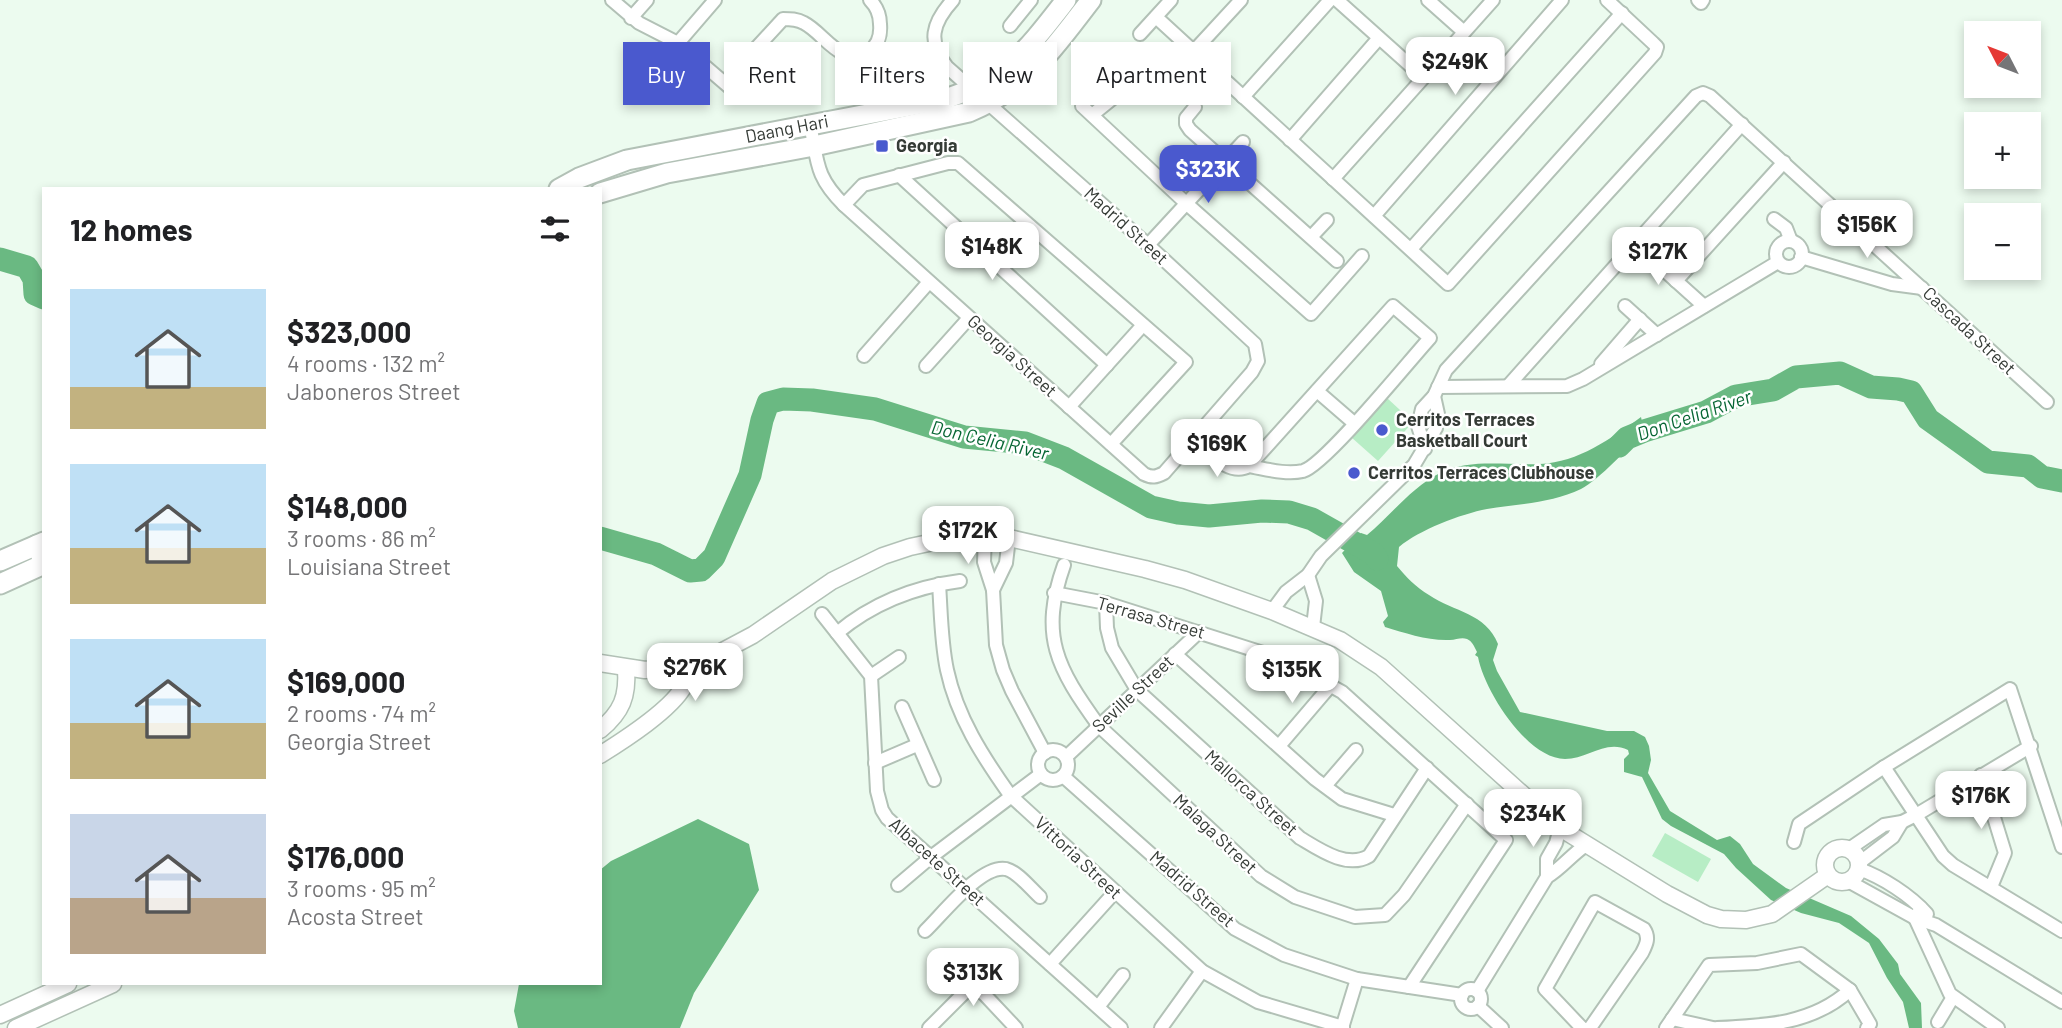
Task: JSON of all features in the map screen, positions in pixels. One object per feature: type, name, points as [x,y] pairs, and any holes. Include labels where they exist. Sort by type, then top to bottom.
[{"type":"main road","name":"Daang Hari","points":[[1033,42],[1066,0]]},
{"type":"main road","name":"Daang Hari","points":[[1057,43],[1091,0]]},
{"type":"main road","name":"Daang Hari","points":[[563,187],[627,160],[941,100],[963,93]]},
{"type":"main road","name":"Daang Hari","points":[[602,192],[667,173],[950,118],[985,105]]},
{"type":"main road","points":[[0,561],[40,544]]},
{"type":"main road","points":[[0,584],[42,565]]},
{"type":"street","points":[[612,0],[631,18],[676,42]]},
{"type":"street","points":[[631,18],[647,0]]},
{"type":"street","points":[[679,42],[715,0]]},
{"type":"street","points":[[762,42],[783,19],[801,21],[842,53],[863,55],[872,50],[880,33],[877,9],[870,0]]},
{"type":"street","name":"Madrid Street","points":[[953,0],[939,18],[934,33],[935,48],[947,67],[963,82]]},
{"type":"street","points":[[1010,26],[1031,0]]},
{"type":"street","points":[[1140,34],[1171,0]]},
{"type":"street","points":[[1202,42],[1241,0]]},
{"type":"street","points":[[1243,97],[1330,0]]},
{"type":"street","points":[[1337,0],[1423,77]]},
{"type":"street","points":[[1428,0],[1464,32]]},
{"type":"street","points":[[1333,179],[1493,0]]},
{"type":"street","points":[[1374,216],[1562,0]]},
{"type":"street","points":[[1231,86],[1448,284],[1655,53],[1657,47],[1654,43],[1607,0]]},
{"type":"street","points":[[1698,0],[1701,3],[1703,0]]},
{"type":"street","points":[[1411,250],[1622,13]]},
{"type":"street","points":[[1156,17],[1182,42]]},
{"type":"street","points":[[1290,140],[1379,37]]},
{"type":"street","points":[[710,70],[724,81]]},
{"type":"street","name":"Cascada Street","points":[[1436,392],[1446,370],[1696,96],[1703,93],[1742,124],[2047,402]]},
{"type":"street","name":"Madrid Street","points":[[989,105],[1255,344],[1258,361],[1252,372],[1194,440]]},
{"type":"street","points":[[1096,105],[1087,111],[1311,314],[1362,256]]},
{"type":"street","points":[[1195,107],[1186,118],[1186,124],[1337,261]]},
{"type":"street","name":"Georgia Street","points":[[810,124],[824,183],[844,205],[1144,474],[1157,477],[1170,468],[1194,440]]},
{"type":"street","points":[[1508,386],[1742,124]]},
{"type":"street","points":[[1148,245],[1243,142]]},
{"type":"street","points":[[1676,281],[1784,162]]},
{"type":"street","points":[[844,205],[863,185],[948,163],[958,163],[1186,362],[1111,444]]},
{"type":"street","points":[[900,175],[1107,365]]},
{"type":"street","points":[[1774,219],[1786,228],[1791,242],[1798,246],[1801,257]]},
{"type":"street","points":[[1311,237],[1327,220]]},
{"type":"street","points":[[1791,242],[1779,246],[1776,254],[1778,262],[1785,267],[1793,267],[1801,257]]},
{"type":"street","points":[[1635,244],[1704,306]]},
{"type":"street","points":[[1801,257],[1892,284],[1923,288]]},
{"type":"street","points":[[1272,611],[1286,592],[1308,575],[1321,556],[1413,465],[1425,449],[1418,426],[1422,409],[1436,392],[1508,386],[1567,386],[1592,374],[1778,262]]},
{"type":"street","points":[[864,356],[929,282]]},
{"type":"street","points":[[1194,440],[1236,471],[1249,466],[1393,306],[1430,338],[1320,460],[1305,470],[1283,471],[1249,466]]},
{"type":"street","points":[[1625,306],[1657,335]]},
{"type":"street","points":[[926,366],[969,318]]},
{"type":"street","points":[[1592,374],[1640,320]]},
{"type":"street","points":[[1069,407],[1143,324]]},
{"type":"street","points":[[1317,391],[1354,423]]},
{"type":"street","points":[[985,536],[984,562],[993,590],[996,645],[1012,691],[1045,753]]},
{"type":"street","points":[[602,663],[645,670],[689,665],[706,660],[753,635],[832,580],[857,567],[910,547],[985,536],[1009,538],[1145,569],[1272,611],[1354,648],[1381,667],[1560,828],[1687,906],[1707,915],[1721,919],[1746,920],[1772,914],[1828,875]]},
{"type":"street","points":[[993,590],[1006,563],[1009,538]]},
{"type":"street","name":"Malaga Street","points":[[1064,565],[1054,593],[1054,641],[1060,666],[1078,697],[1099,726],[1261,876],[1295,897],[1355,917],[1385,915],[1404,895],[1467,804]]},
{"type":"street","points":[[1308,575],[1316,601],[1313,628]]},
{"type":"street","points":[[836,632],[885,601],[939,584],[960,581]]},
{"type":"street","name":"Vittoria Street","points":[[939,584],[943,643],[954,695],[966,726],[986,762],[1010,795],[1202,971],[1258,1002],[1342,1027]]},
{"type":"street","name":"Terrasa Street","points":[[1054,593],[1106,603],[1282,659],[1331,685],[1506,840],[1409,987]]},
{"type":"street","name":"Mallorca Street","points":[[1106,603],[1107,628],[1112,648],[1137,690],[1300,838],[1320,850],[1350,862],[1369,856],[1427,768]]},
{"type":"street","points":[[822,614],[871,676],[899,657]]},
{"type":"street","name":"Seville Street","points":[[1066,757],[1199,632]]},
{"type":"street","points":[[1175,654],[1342,799],[1394,815]]},
{"type":"street","points":[[602,754],[639,728],[673,699],[685,685],[689,665]]},
{"type":"street","points":[[602,728],[612,719],[624,699],[626,669]]},
{"type":"street","name":"Albacete Street","points":[[871,676],[877,791],[882,810],[894,824],[1121,1028]]},
{"type":"street","points":[[1279,746],[1331,685]]},
{"type":"street","points":[[1794,842],[1800,824],[1884,767],[2010,689],[2031,746],[2062,847]]},
{"type":"street","points":[[902,708],[933,780]]},
{"type":"street","points":[[876,763],[917,745]]},
{"type":"street","points":[[2031,746],[1916,815],[1902,822],[1885,825],[1854,865],[1837,881],[1828,875],[1824,863],[1827,855],[1837,848],[1854,865],[1918,913],[2062,1002]]},
{"type":"street","points":[[1056,750],[1066,757],[1068,767],[1063,776],[1052,780],[1041,774],[1038,762],[1045,753],[1056,750]]},
{"type":"street","points":[[1325,786],[1356,750]]},
{"type":"street","points":[[1884,767],[1943,856],[1953,865],[2062,931]]},
{"type":"street","points":[[898,885],[1010,795],[1041,774]]},
{"type":"street","points":[[1981,775],[2005,853],[1991,887]]},
{"type":"street","name":"Madrid Street","points":[[1063,776],[1235,929],[1284,955],[1357,979],[1462,995]]},
{"type":"street","points":[[1547,877],[1547,859],[1556,843],[1560,828]]},
{"type":"street","points":[[1477,990],[1547,877],[1562,869],[1574,853],[1587,845]]},
{"type":"street","points":[[925,932],[979,878],[996,869],[1009,870],[1040,897]]},
{"type":"street","points":[[1050,964],[1114,893]]},
{"type":"street","points":[[1582,1028],[1545,989],[1595,902],[1644,929],[1648,934],[1647,943],[1590,1028]]},
{"type":"street","points":[[1918,913],[1948,990],[1953,997],[1992,1026]]},
{"type":"street","points":[[1850,990],[1838,1000],[1804,1018],[1800,1024],[1711,1028],[1669,1023],[1709,965],[1756,963],[1801,954],[1850,990],[1870,1024],[1867,1028]]},
{"type":"street","points":[[1161,1028],[1202,971]]},
{"type":"street","points":[[1098,1007],[1123,975]]},
{"type":"street","points":[[1342,1027],[1357,979]]},
{"type":"street","points":[[0,1015],[66,985]]},
{"type":"street","points":[[16,1028],[111,985]]},
{"type":"street","points":[[929,1028],[967,990],[977,989],[1016,1028]]},
{"type":"street","points":[[1468,989],[1477,990],[1481,998],[1478,1006],[1472,1009],[1466,1007],[1462,1002],[1462,995],[1468,989]]},
{"type":"street","points":[[1938,1022],[1953,997]]},
{"type":"street","points":[[1478,1006],[1502,1028]]},
{"type":"shaded area","name":"Cerritos Terraces Basketball Court","points":[[1387,398],[1413,422],[1378,461],[1351,437]]},
{"type":"shaded area","points":[[1641,417],[1644,431],[1588,485],[1570,494],[1477,511],[1441,524],[1399,547],[1397,566],[1424,592],[1477,619],[1493,634],[1498,644],[1493,660],[1520,712],[1607,731],[1634,731],[1645,737],[1651,760],[1648,773],[1670,811],[1717,840],[1730,836],[1740,844],[1753,864],[1786,888],[1851,916],[1879,939],[1898,964],[1900,974],[1921,1003],[1922,1028],[1909,1028],[1903,1002],[1869,943],[1839,923],[1801,913],[1771,900],[1724,854],[1662,819],[1642,777],[1624,772],[1624,759],[1629,754],[1628,750],[1620,747],[1604,748],[1565,759],[1551,756],[1536,748],[1498,704],[1475,655],[1477,652],[1473,644],[1463,638],[1425,638],[1385,627],[1383,622],[1388,616],[1381,591],[1354,572],[1342,553],[1361,533],[1367,535],[1411,493],[1440,473],[1477,464],[1540,464],[1568,459],[1606,441]]},
{"type":"shaded area","points":[[698,819],[749,844],[759,890],[694,993],[680,1028],[518,1028],[514,1011],[519,985],[602,985],[602,868],[611,861]]},
{"type":"shaded area","points":[[1665,833],[1711,859],[1698,882],[1652,856]]},
{"type":"waterway","name":"Don Celia River","points":[[0,259],[27,267],[34,279],[35,294],[42,297]]},
{"type":"waterway","name":"Don Celia River","points":[[1619,446],[1627,438],[1706,412],[1736,396],[1773,390],[1796,377],[1840,373],[1871,387],[1911,392],[1928,419],[1988,462],[2028,466],[2042,477],[2062,481]]},
{"type":"waterway","name":"Don Celia River","points":[[602,539],[656,554],[690,571],[701,570],[714,557],[750,475],[768,403],[783,399],[812,400],[875,409],[964,437],[1025,443],[1064,458],[1151,507],[1209,516],[1262,511],[1289,512],[1312,519],[1374,554],[1377,559]]},
{"type":"place","name":"Georgia","points":[[882,146]]},
{"type":"place","name":"Cerritos Terraces Basketball Court","points":[[1382,430]]},
{"type":"place","name":"Cerritos Terraces Clubhouse","points":[[1354,473]]}]
